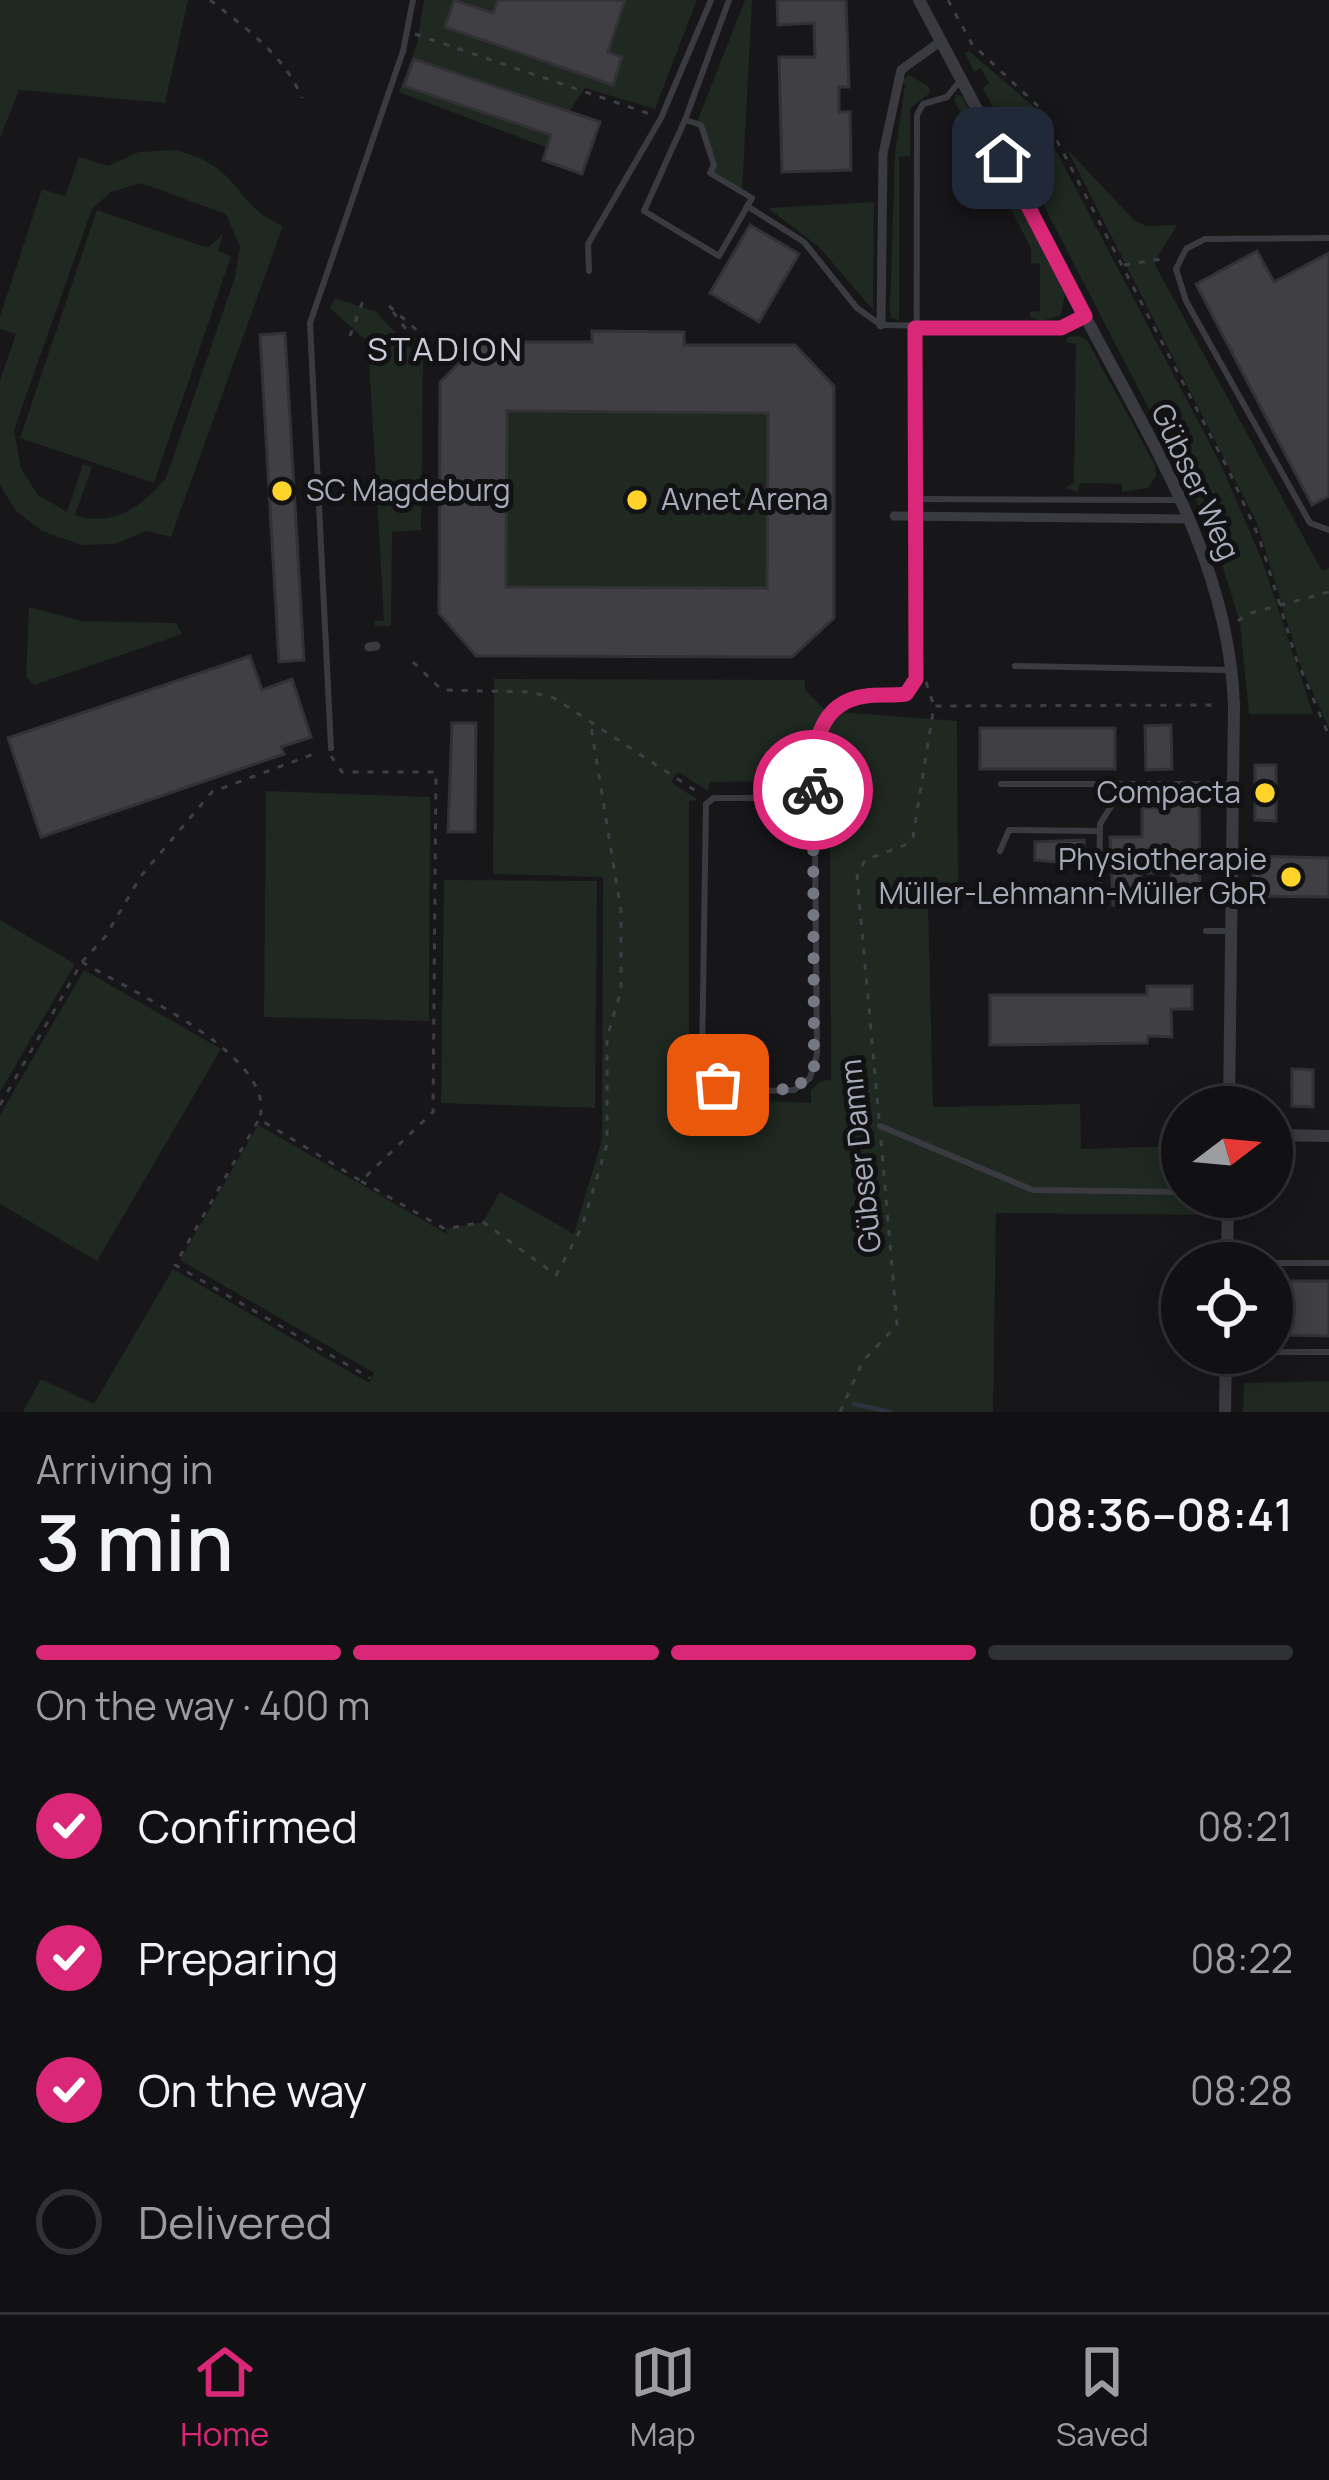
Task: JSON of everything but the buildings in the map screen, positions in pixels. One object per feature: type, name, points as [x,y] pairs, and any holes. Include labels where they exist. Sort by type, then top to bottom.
[{"type":"street","name":"Gübser Weg","points":[[919,0],[1181,500],[1225,625],[1234,705],[1229,1086]]},
{"type":"street","points":[[881,325],[883,154],[901,70],[941,41]]},
{"type":"street","points":[[894,516],[1190,519]]},
{"type":"street","points":[[1293,1135],[1329,1136]]},
{"type":"street","points":[[1225,1412],[1226,1374]]},
{"type":"lane","points":[[331,748],[310,322],[408,31],[413,0]]},
{"type":"lane","points":[[589,271],[589,244],[661,118],[710,0]]},
{"type":"lane","points":[[685,120],[701,125],[714,165],[710,173],[752,198],[719,256],[644,211],[685,120],[729,0]]},
{"type":"lane","points":[[814,798],[709,800],[703,1066],[725,1088],[792,1090],[806,1082],[817,1059],[814,745],[830,716],[858,697],[906,694],[918,671],[914,516],[917,115],[923,104],[947,97],[962,79]]},
{"type":"lane","points":[[747,206],[804,242],[857,308],[881,325],[1061,328],[1085,316]]},
{"type":"lane","points":[[1329,238],[1205,239],[1189,246],[1178,260],[1177,278],[1310,523],[1329,530]]},
{"type":"lane","points":[[914,499],[1181,500]]},
{"type":"lane","points":[[1015,666],[1232,670]]},
{"type":"lane","points":[[1001,784],[1233,784]]},
{"type":"lane","points":[[1099,893],[1099,831],[1108,806],[1125,784]]},
{"type":"lane","points":[[1000,851],[1009,830],[1099,831]]},
{"type":"lane","points":[[1206,931],[1232,931]]},
{"type":"lane","points":[[880,1126],[1034,1190],[1161,1192]]},
{"type":"lane","points":[[1293,1263],[1329,1262]]},
{"type":"lane","points":[[1293,1352],[1329,1352]]},
{"type":"path","points":[[210,0],[260,39],[293,75],[302,98]]},
{"type":"path","points":[[948,0],[972,44],[1038,105],[1243,497],[1304,680],[1329,736]]},
{"type":"path","points":[[408,31],[661,118]]},
{"type":"path","points":[[962,53],[972,44]]},
{"type":"path","points":[[1122,265],[1154,256],[1178,260]]},
{"type":"path","points":[[350,336],[364,298]]},
{"type":"path","points":[[418,345],[389,306],[426,338]]},
{"type":"path","points":[[1225,625],[1329,592]]},
{"type":"path","points":[[413,662],[442,690],[538,693],[590,720],[709,800]]},
{"type":"path","points":[[918,671],[934,706],[1234,705]]},
{"type":"path","name":"Gübser Damm","points":[[840,1412],[863,1361],[897,1325],[857,876],[865,860],[905,845],[913,837],[934,706]]},
{"type":"path","points":[[259,1119],[445,1229],[483,1222],[556,1275],[576,1241],[607,1144],[608,1030],[621,990],[621,911],[590,720]]},
{"type":"path","points":[[0,1105],[82,962],[105,937],[141,876],[215,790],[331,748],[331,759],[342,772],[436,772],[434,1108],[361,1181]]},
{"type":"path","points":[[82,962],[237,1058],[257,1086],[262,1107],[259,1119],[175,1265],[370,1378]]},
{"type":"shaded area","points":[[0,0],[188,0],[165,103],[19,90],[0,138]]},
{"type":"shaded area","points":[[424,0],[697,0],[655,109],[585,88],[545,147],[399,92],[417,44]]},
{"type":"shaded area","points":[[745,0],[752,0],[742,193],[710,173],[714,165],[697,122]]},
{"type":"shaded area","points":[[969,51],[1032,105],[1221,465],[1262,560],[1313,714],[1249,714],[1240,623],[1212,531],[983,88],[989,83],[981,68],[974,72],[965,53]]},
{"type":"shaded area","points":[[909,75],[929,87],[930,93],[910,108],[910,156],[899,157],[899,320],[891,318],[890,307],[895,155],[905,85],[900,82]]},
{"type":"shaded area","points":[[962,96],[1065,294],[1061,315],[1041,321],[1030,317],[1030,312],[1040,311],[1040,264],[1031,263],[1031,248],[954,100]]},
{"type":"shaded area","points":[[1067,149],[1134,220],[1147,226],[1177,225],[1154,263],[1322,571],[1329,568],[1329,728],[1301,667],[1257,523]]},
{"type":"shaded area","points":[[173,150],[195,156],[225,175],[254,207],[283,226],[171,537],[146,531],[115,544],[82,545],[42,531],[16,511],[0,485],[0,381],[16,334],[0,329],[0,316],[42,189],[65,196],[79,157],[108,166],[139,152]],"holes":[[[141,183],[226,214],[240,247],[235,277],[166,478],[137,505],[102,519],[75,515],[92,467],[83,464],[67,512],[38,495],[21,469],[14,430],[92,209],[111,192]]]},
{"type":"shaded area","points":[[874,202],[873,310],[819,247],[768,208]]},
{"type":"shaded area","points":[[97,210],[208,248],[223,234],[218,251],[231,256],[154,483],[20,438]]},
{"type":"shaded area","points":[[335,298],[376,312],[423,361],[421,530],[392,532],[391,626],[375,626],[375,621],[384,620],[368,342],[330,308]]},
{"type":"shaded area","name":"Avnet Arena","points":[[592,331],[684,332],[685,345],[795,345],[834,386],[834,618],[792,657],[476,656],[439,613],[440,382],[480,342],[591,342]]},
{"type":"shaded area","points":[[1078,336],[1087,340],[1155,465],[1156,476],[1148,488],[1122,492],[1122,484],[1080,483],[1078,492],[1065,488],[1074,483],[1076,344],[1066,342]]},
{"type":"shaded area","points":[[29,607],[82,621],[176,623],[182,634],[34,685],[26,676]]},
{"type":"shaded area","points":[[494,679],[805,680],[805,690],[826,711],[957,721],[958,906],[928,906],[933,1107],[1080,1104],[1081,1149],[1161,1147],[1161,1214],[996,1213],[993,1412],[23,1412],[41,1379],[94,1404],[173,1269],[369,1383],[374,1373],[180,1260],[258,1125],[449,1235],[445,1229],[483,1222],[500,1192],[574,1234],[602,1139],[603,877],[493,874]],"holes":[[[678,772],[708,791],[710,782],[796,781],[797,791],[806,781],[820,781],[820,800],[830,801],[831,1080],[811,1090],[811,1103],[710,1099],[708,1090],[689,1080],[689,801],[698,800],[671,782]]]},
{"type":"shaded area","points":[[266,791],[430,797],[429,1021],[264,1017]]},
{"type":"shaded area","points":[[444,880],[597,881],[595,1108],[441,1103]]},
{"type":"shaded area","points":[[0,920],[75,964],[0,1092]]},
{"type":"shaded area","points":[[84,970],[221,1049],[97,1261],[0,1204],[0,1115]]},
{"type":"shaded area","points":[[1329,1381],[1329,1412],[1243,1412],[1244,1383]]},
{"type":"waterway","points":[[854,1404],[890,1412]]},
{"type":"way so far","points":[[718,1085],[795,1090],[806,1082],[817,1059],[813,790]]},
{"type":"place","name":"SC Magdeburg","points":[[282,491]]},
{"type":"place","name":"Avnet Arena","points":[[637,500]]},
{"type":"place","name":"Compacta","points":[[1265,793]]},
{"type":"place","name":"Physiotherapie Müller-Lehmann-Müller GbR","points":[[1291,877]]},
{"type":"district","name":"STADION","points":[[446,349]]},
{"type":"route","points":[[813,790],[814,745],[834,711],[858,697],[906,694],[918,671],[915,328],[1061,328],[1085,316],[1003,158]]}]
